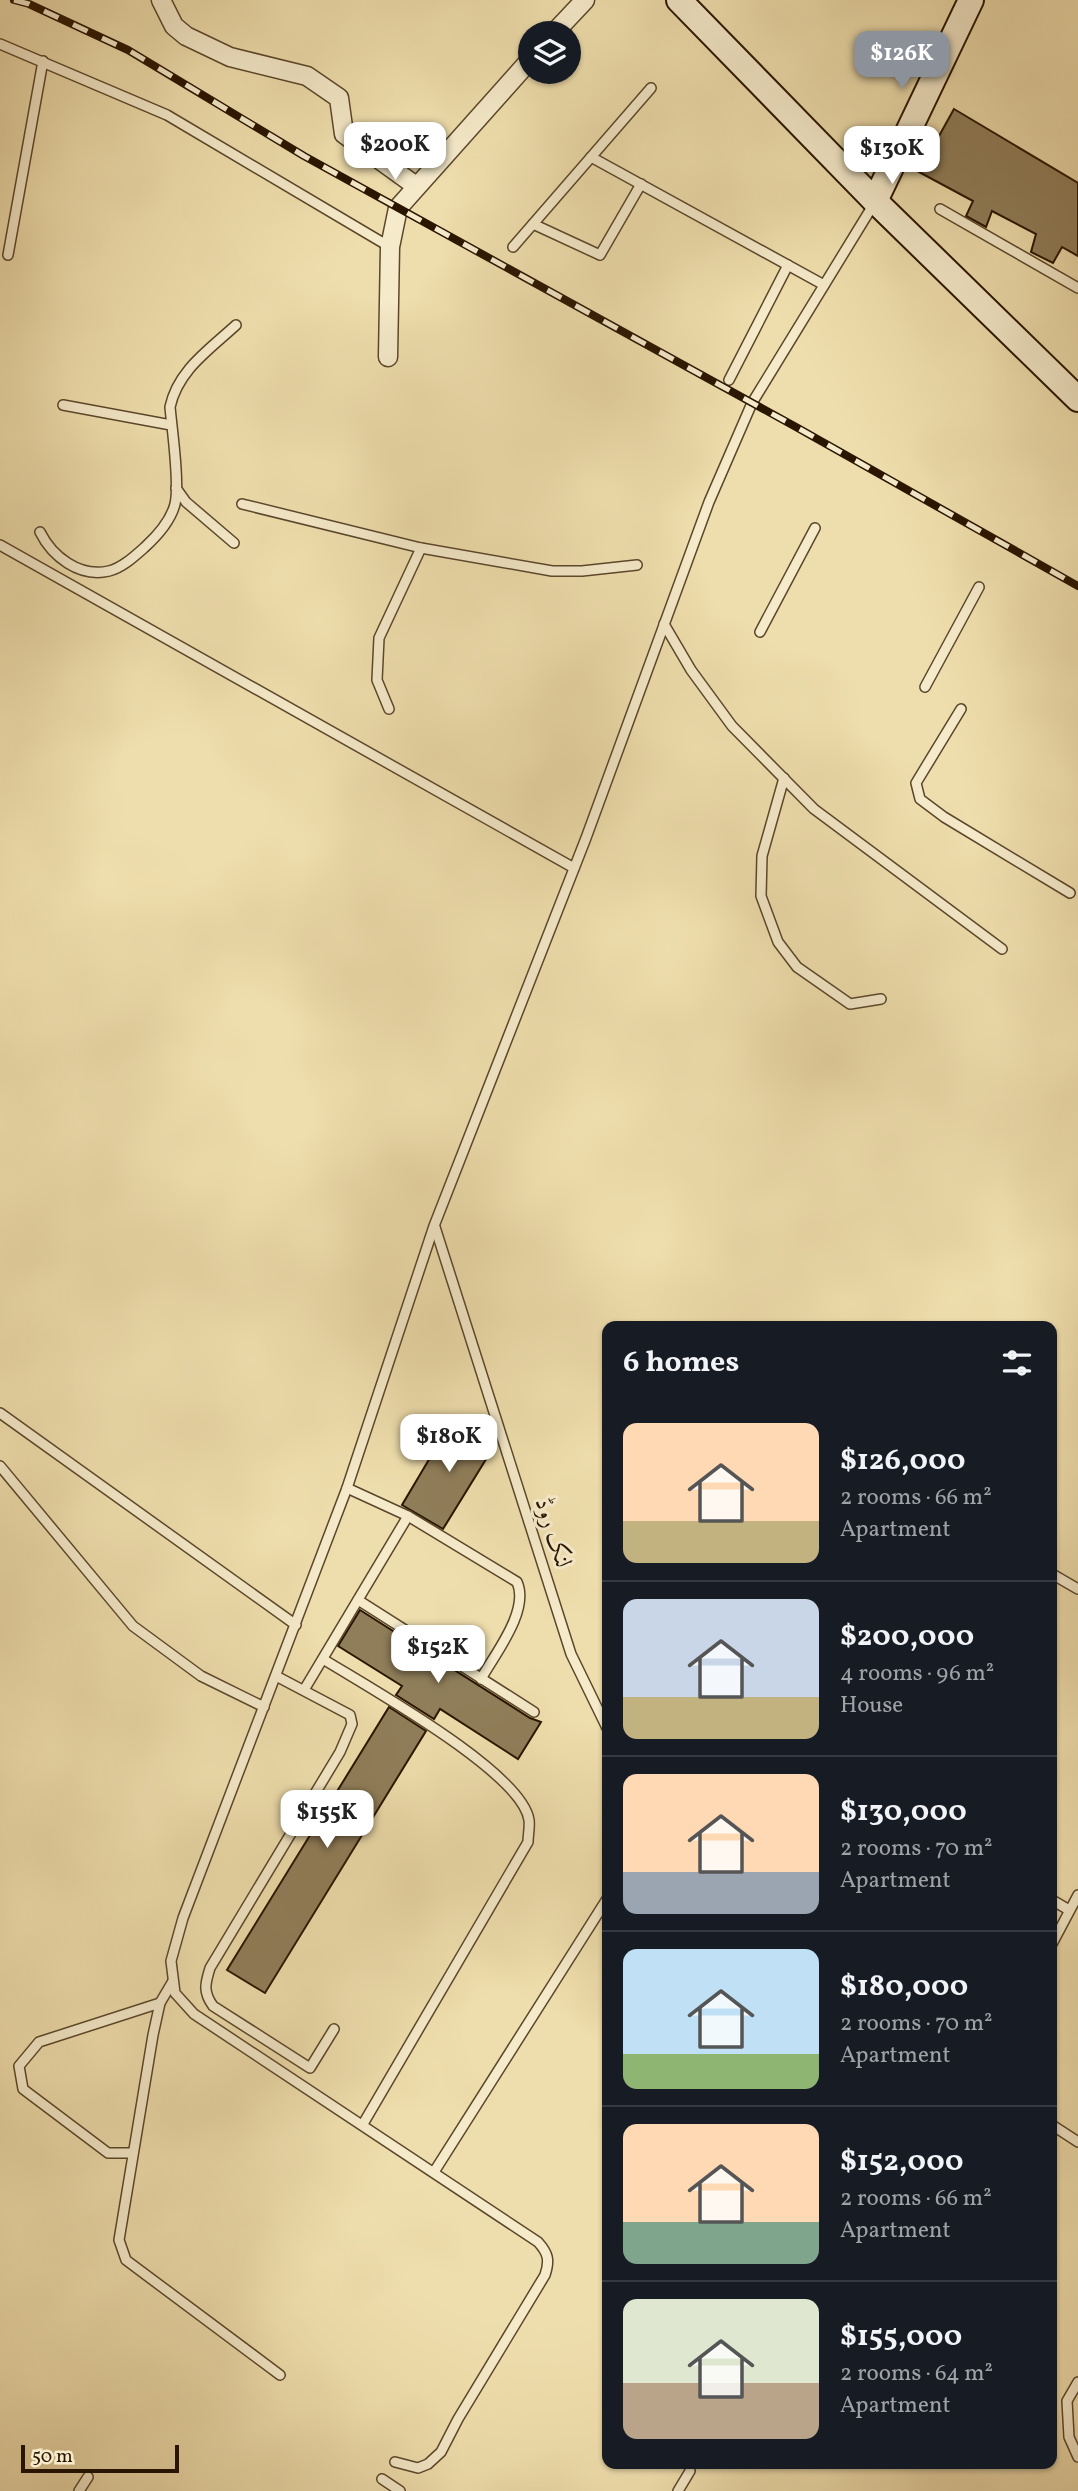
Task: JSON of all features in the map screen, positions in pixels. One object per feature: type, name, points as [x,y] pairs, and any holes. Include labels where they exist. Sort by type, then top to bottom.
[{"type":"street","points":[[161,0],[174,26],[186,36],[230,57],[306,76],[328,89],[339,98],[344,134],[416,186]]},
{"type":"street","points":[[566,21],[585,0]]},
{"type":"street","points":[[679,0],[875,201],[1078,399]]},
{"type":"street","points":[[875,201],[971,0]]},
{"type":"street","points":[[388,357],[390,247],[398,208],[518,73]]},
{"type":"lane","points":[[0,44],[167,115],[390,247]]},
{"type":"lane","points":[[8,255],[43,61]]},
{"type":"lane","points":[[513,247],[651,88]]},
{"type":"lane","points":[[590,157],[824,285]]},
{"type":"lane","points":[[533,224],[600,256],[640,184]]},
{"type":"lane","points":[[395,2462],[418,2468],[428,2464],[440,2452],[545,2274],[547,2252],[538,2242],[363,2124],[194,2014],[175,1993],[170,1961],[183,1917],[347,1488],[434,1226],[574,868],[709,502],[752,403],[875,201]]},
{"type":"lane","points":[[940,209],[1078,288]]},
{"type":"lane","points":[[729,380],[788,265]]},
{"type":"lane","points":[[40,532],[49,549],[71,566],[97,571],[110,571],[135,556],[155,537],[175,504],[170,407],[173,394],[183,376],[236,325]]},
{"type":"lane","points":[[63,405],[172,425]]},
{"type":"lane","points":[[176,488],[186,502],[234,543]]},
{"type":"lane","points":[[242,504],[421,548],[552,571],[582,571],[637,565]]},
{"type":"lane","points":[[760,632],[815,528]]},
{"type":"lane","points":[[0,545],[574,868]]},
{"type":"lane","points":[[389,709],[377,680],[379,638],[421,548]]},
{"type":"lane","points":[[925,687],[979,587]]},
{"type":"lane","points":[[664,624],[691,670],[732,726],[814,809],[1002,948]]},
{"type":"lane","points":[[961,709],[916,783],[920,799],[944,817],[1070,893]]},
{"type":"lane","points":[[783,778],[761,856],[761,896],[778,942],[796,967],[850,1004],[881,999]]},
{"type":"lane","name":"لنک روڈ","points":[[434,1226],[571,1654],[602,1718]]},
{"type":"lane","points":[[0,1413],[296,1625]]},
{"type":"lane","points":[[0,1466],[62,1544],[133,1626],[201,1676],[264,1707]]},
{"type":"lane","points":[[347,1488],[408,1516],[517,1583],[520,1588],[520,1605],[514,1621],[481,1679]]},
{"type":"lane","points":[[304,1690],[408,1516]]},
{"type":"lane","points":[[1057,1577],[1078,1589]]},
{"type":"lane","points":[[358,1600],[534,1712]]},
{"type":"lane","points":[[323,1659],[479,1760],[517,1796],[529,1820],[528,1842],[363,2124]]},
{"type":"lane","points":[[276,1675],[351,1715],[352,1724],[340,1752],[211,1968],[204,1986],[206,1997],[213,2006],[310,2068],[334,2029]]},
{"type":"lane","points":[[1057,1934],[1078,1895]]},
{"type":"lane","points":[[1057,1903],[1069,1910]]},
{"type":"lane","points":[[434,2172],[602,1907]]},
{"type":"lane","points":[[173,1981],[160,2003],[119,2240],[126,2260],[280,2375]]},
{"type":"lane","points":[[133,2153],[108,2153],[23,2089],[19,2066],[39,2042],[160,2003]]},
{"type":"lane","points":[[1057,2128],[1078,2142]]},
{"type":"lane","points":[[1078,2382],[1067,2401],[1069,2437],[1078,2457]]},
{"type":"lane","points":[[678,2491],[690,2471]]},
{"type":"lane","points":[[79,2491],[88,2477]]},
{"type":"lane","points":[[382,2479],[400,2491]]},
{"type":"building","points":[[954,109],[1078,183],[1078,256],[1062,247],[1053,263],[1031,252],[1036,234],[992,211],[986,227],[966,216],[973,201],[919,172]]},
{"type":"building","points":[[453,1419],[496,1443],[443,1529],[402,1505]]},
{"type":"building","points":[[360,1610],[530,1718],[541,1722],[518,1759],[440,1709],[434,1719],[396,1695],[402,1686],[338,1646]]},
{"type":"building","points":[[389,1707],[426,1731],[265,1993],[227,1970]]},
{"type":"railway","points":[[14,0],[29,4],[128,50],[304,156],[1078,586]]}]
